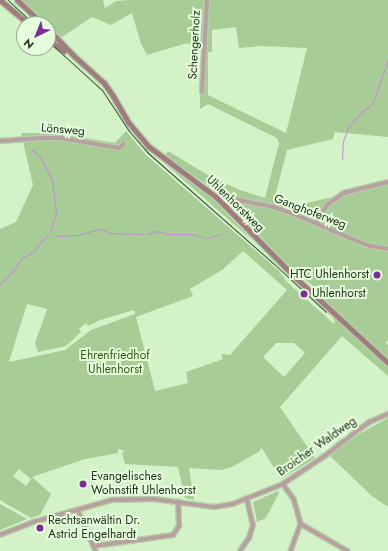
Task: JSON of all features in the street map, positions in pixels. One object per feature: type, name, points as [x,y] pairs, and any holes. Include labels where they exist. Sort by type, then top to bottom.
[{"type":"main road","points":[[1,0],[20,16]]},
{"type":"main road","points":[[18,0],[35,16]]},
{"type":"main road","name":"Uhlenhorstweg","points":[[56,37],[74,56],[96,75],[108,89],[128,122],[148,146],[200,184],[226,207],[297,279],[388,363]]},
{"type":"main road","name":"Uhlenhorstweg","points":[[56,44],[74,56]]},
{"type":"street","name":"Schengerholz","points":[[202,92],[207,0]]},
{"type":"street","name":"Lönsweg","points":[[0,141],[61,138],[119,148],[124,144]]},
{"type":"street","points":[[316,223],[327,205],[344,193],[388,182]]},
{"type":"street","name":"Ganghoferweg","points":[[226,207],[238,200],[274,208],[316,223],[370,246],[388,249]]},
{"type":"street","name":"Broicher Waldweg","points":[[0,535],[34,522],[96,504],[128,499],[154,498],[214,506],[232,504],[283,484],[325,456],[370,422],[388,414]]},
{"type":"street","points":[[283,484],[294,499],[301,524],[290,551]]},
{"type":"street","points":[[240,551],[249,538],[253,526],[247,499]]},
{"type":"street","points":[[94,546],[173,535],[179,526],[178,502]]},
{"type":"street","points":[[78,510],[96,551]]},
{"type":"street","points":[[301,524],[348,551]]},
{"type":"green space","points":[[21,0],[103,0],[105,8],[116,1],[129,0],[388,0],[388,137],[335,132],[333,139],[287,150],[274,200],[295,206],[336,196],[338,199],[351,193],[388,183],[388,246],[365,242],[329,228],[328,231],[369,247],[388,251],[388,341],[385,342],[388,345],[388,359],[315,293],[315,288],[284,261],[227,201],[202,181],[164,157],[168,151],[211,177],[240,190],[265,198],[279,143],[277,138],[208,104],[200,109],[201,42],[184,44],[147,55],[141,44],[132,13],[111,25],[92,17],[59,39],[56,36],[56,16],[36,16]],"holes":[[[236,27],[239,48],[260,46],[307,48],[286,133],[208,95],[208,52],[212,52],[212,30]]]},
{"type":"green space","name":"Ehrenfriedhof Uhlenhorst","points":[[126,131],[146,155],[279,271],[288,283],[334,324],[335,322],[331,314],[388,367],[388,376],[342,336],[280,407],[315,458],[281,479],[261,447],[260,451],[232,467],[222,470],[189,468],[194,500],[185,498],[178,467],[125,464],[122,452],[125,451],[118,449],[118,453],[85,459],[32,477],[51,494],[40,515],[31,518],[0,500],[0,229],[16,222],[33,185],[21,133],[54,133],[115,143]],"holes":[[[243,251],[287,290],[230,355],[221,354],[223,359],[186,372],[188,383],[155,391],[136,317],[193,296],[190,289],[222,270]],[[27,304],[47,309],[35,343],[38,352],[66,346],[81,332],[79,329],[86,323],[88,326],[100,320],[134,310],[135,314],[91,330],[65,350],[9,362]],[[276,343],[294,343],[305,353],[284,377],[263,357]],[[19,469],[31,479],[26,486],[13,476]]]},
{"type":"green space","points":[[162,161],[211,197],[253,241]]},
{"type":"green space","points":[[388,418],[388,507],[372,496],[330,456],[354,437]]},
{"type":"green space","points":[[278,491],[279,493],[266,518],[257,522],[253,502]]},
{"type":"green space","points":[[0,504],[27,519],[0,530]]},
{"type":"waterway","points":[[342,159],[343,141],[348,128],[358,115],[370,106],[375,97],[388,60]]},
{"type":"waterway","points":[[32,150],[40,157],[52,180],[56,213],[50,230]]},
{"type":"waterway","points":[[56,236],[77,235],[100,229],[110,233],[142,234]]},
{"type":"waterway","points":[[146,234],[157,231],[167,234],[192,234],[207,238],[221,234]]},
{"type":"waterway","points":[[0,284],[13,271],[21,259],[34,251],[44,238],[49,236]]},
{"type":"tram line","points":[[8,0],[25,16]]},
{"type":"tram line","points":[[56,48],[102,90],[129,131],[147,152],[273,263],[326,312]]},
{"type":"place","name":"HTC Uhlenhorst","points":[[377,275]]},
{"type":"place","name":"Uhlenhorst","points":[[304,294]]},
{"type":"place","name":"Evangelisches Wohnstift Uhlenhorst","points":[[83,484]]},
{"type":"place","name":"Rechtsanwältin Dr. Astrid Engelhardt","points":[[40,528]]}]
